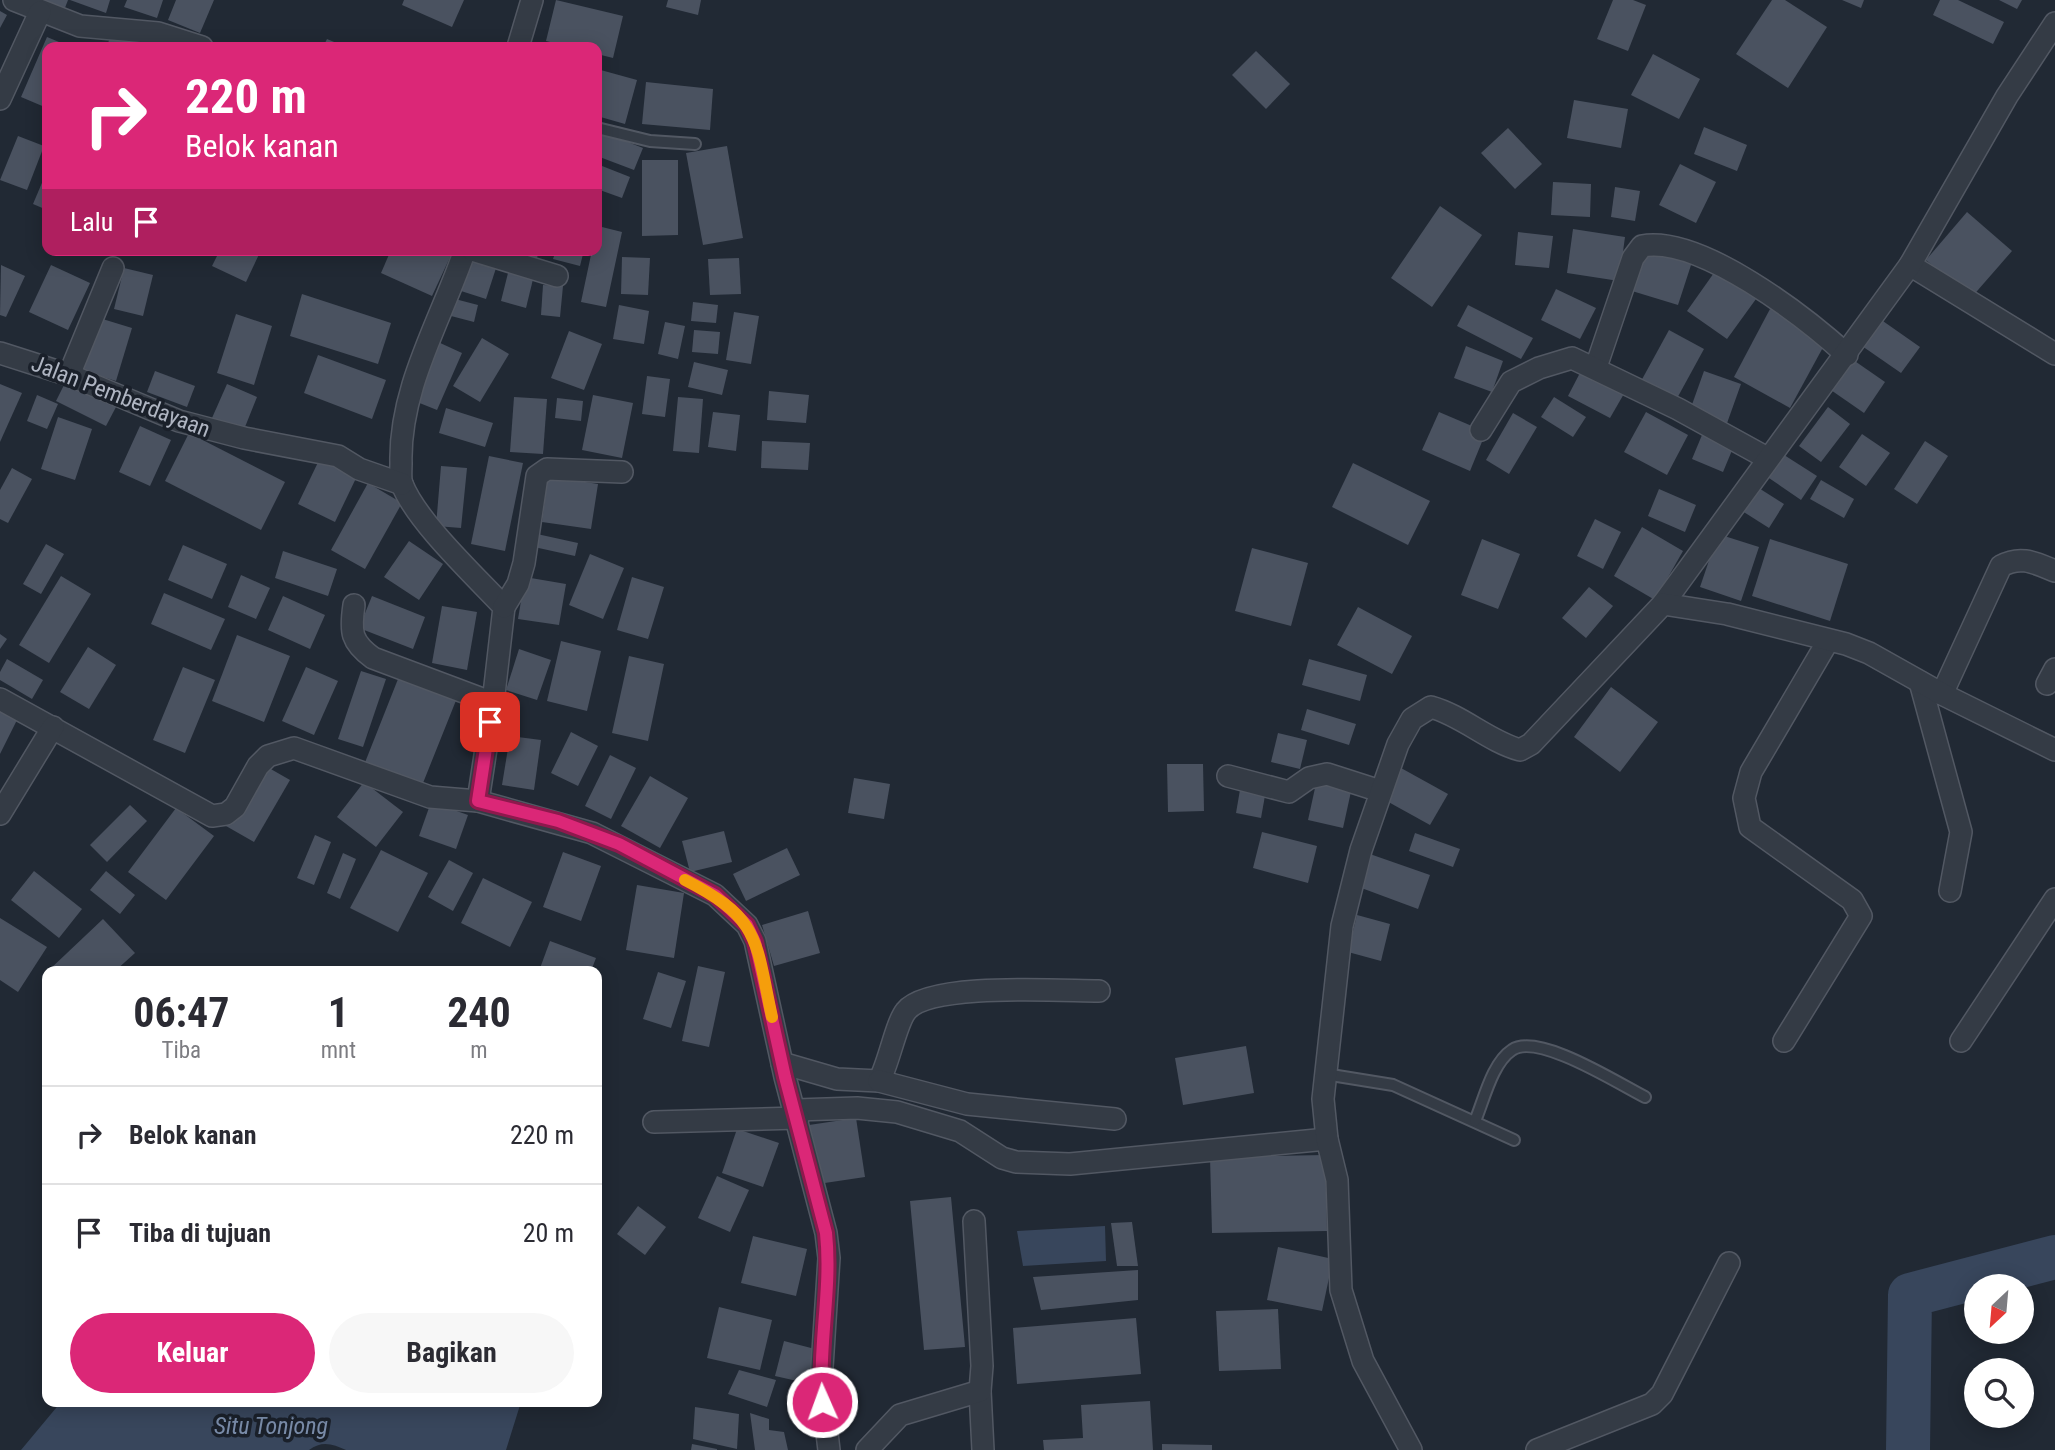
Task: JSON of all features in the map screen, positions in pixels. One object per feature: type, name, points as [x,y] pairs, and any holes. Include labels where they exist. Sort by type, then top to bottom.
[{"type":"street","points":[[14,0],[80,26],[166,35],[187,42]]},
{"type":"street","points":[[519,42],[532,0]]},
{"type":"street","points":[[0,99],[40,12]]},
{"type":"street","points":[[1411,1450],[1363,1361],[1349,1322],[1340,1279],[1337,1180],[1327,1139],[1325,1074],[1342,926],[1380,791],[1398,744],[1412,719],[1431,707],[1449,712],[1506,746],[1520,750],[1531,744],[1663,604],[1910,265],[2007,96],[2055,23]]},
{"type":"street","points":[[1596,367],[1633,258],[1642,246],[1659,243],[1683,248],[1752,284],[1808,320],[1847,355]]},
{"type":"street","points":[[463,256],[403,416],[402,484],[426,523],[504,607]]},
{"type":"street","points":[[492,256],[557,276]]},
{"type":"street","points":[[1910,265],[2055,354]]},
{"type":"street","points":[[69,375],[113,268]]},
{"type":"street","name":"Jalan Pemberdayaan","points":[[0,353],[69,375],[179,421],[244,438],[338,456],[359,469],[402,484]]},
{"type":"street","points":[[1481,430],[1510,382],[1521,375],[1573,358],[1596,367],[1767,458]]},
{"type":"street","points":[[478,801],[504,607],[517,584],[524,563],[537,476],[547,468],[622,472]]},
{"type":"street","points":[[1942,694],[2001,566],[2014,559],[2029,561],[2055,571]]},
{"type":"street","points":[[1663,604],[1727,614],[1869,653],[1942,694],[2055,750]]},
{"type":"street","points":[[354,605],[351,635],[357,647],[373,658],[493,703]]},
{"type":"street","points":[[1784,1041],[1861,916],[1852,900],[1750,827],[1744,798],[1751,772],[1828,641]]},
{"type":"street","points":[[1920,682],[1961,832],[1950,891]]},
{"type":"street","points":[[0,699],[212,816],[226,814],[235,807],[258,766],[268,755],[294,748],[430,797],[478,801],[592,832],[715,895],[733,910],[755,942],[782,1063],[820,1202],[829,1258],[821,1383],[829,1450]]},
{"type":"street","points":[[1,810],[54,727]]},
{"type":"street","points":[[1228,776],[1283,793],[1294,790],[1310,778],[1327,774],[1380,791]]},
{"type":"street","points":[[1961,1041],[2055,899]]},
{"type":"street","points":[[879,1081],[905,1011],[926,997],[965,992],[1099,991]]},
{"type":"street","points":[[782,1063],[837,1079],[879,1081],[967,1104],[1115,1119]]},
{"type":"street","points":[[654,1122],[857,1108],[897,1112],[960,1132],[1002,1158],[1016,1162],[1070,1164],[1327,1139]]},
{"type":"street","points":[[974,1220],[982,1366],[980,1391],[983,1450]]},
{"type":"street","points":[[1537,1450],[1653,1404],[1662,1394],[1730,1263]]},
{"type":"street","points":[[867,1450],[901,1415],[980,1391]]},
{"type":"lane","points":[[602,129],[650,141],[695,144]]},
{"type":"lane","points":[[1475,1121],[1499,1064],[1513,1049],[1532,1045],[1555,1051],[1645,1097]]},
{"type":"lane","points":[[1325,1074],[1393,1085],[1514,1140]]},
{"type":"water","points":[[1105,1226],[1106,1261],[1023,1266],[1017,1231]]},
{"type":"water","name":"Situ Tonjong","points":[[57,1407],[519,1407],[506,1450],[346,1450],[328,1444],[309,1450],[21,1450]]},
{"type":"building","points":[[32,0],[68,0],[63,13]]},
{"type":"building","points":[[70,0],[110,0],[106,13]]},
{"type":"building","points":[[127,0],[163,0],[157,18],[124,7]]},
{"type":"building","points":[[176,0],[214,0],[200,33],[168,20]]},
{"type":"building","points":[[404,0],[464,0],[452,27],[402,5]]},
{"type":"building","points":[[556,0],[623,16],[613,58],[602,55],[602,42],[546,41]]},
{"type":"building","points":[[668,0],[701,0],[698,15],[666,7]]},
{"type":"building","points":[[1613,0],[1633,0],[1646,5],[1628,51],[1597,39]]},
{"type":"building","points":[[1772,0],[1785,0],[1827,27],[1788,88],[1736,54]]},
{"type":"building","points":[[1842,0],[1864,0],[1861,8]]},
{"type":"building","points":[[1940,0],[1958,0],[2004,22],[1993,44],[1933,15]]},
{"type":"building","points":[[1999,0],[2022,0],[2017,9]]},
{"type":"building","points":[[0,11],[7,15],[0,28]]},
{"type":"building","points":[[113,32],[136,42],[108,42]]},
{"type":"building","points":[[151,36],[166,42],[149,42]]},
{"type":"building","points":[[47,37],[59,42],[45,42]]},
{"type":"building","points":[[42,49],[42,106],[21,97]]},
{"type":"building","points":[[1256,51],[1290,84],[1266,109],[1232,75]]},
{"type":"building","points":[[1653,54],[1700,79],[1679,119],[1631,95]]},
{"type":"building","points":[[602,70],[637,80],[625,124],[602,117]]},
{"type":"building","points":[[646,82],[713,89],[710,130],[642,124]]},
{"type":"building","points":[[1574,100],[1628,109],[1621,148],[1567,138]]},
{"type":"building","points":[[1704,127],[1747,145],[1737,171],[1694,154]]},
{"type":"building","points":[[1508,128],[1542,164],[1515,189],[1481,153]]},
{"type":"building","points":[[602,132],[643,148],[634,170],[602,158]]},
{"type":"building","points":[[18,136],[42,145],[27,190],[0,180]]},
{"type":"building","points":[[727,146],[743,238],[703,245],[686,153]]},
{"type":"building","points":[[642,160],[678,160],[678,235],[642,236]]},
{"type":"building","points":[[1680,164],[1716,182],[1696,223],[1659,205]]},
{"type":"building","points":[[602,166],[630,177],[622,198],[602,191]]},
{"type":"building","points":[[1553,182],[1591,184],[1590,217],[1551,215]]},
{"type":"building","points":[[42,183],[42,208],[33,204]]},
{"type":"building","points":[[1615,187],[1640,191],[1635,221],[1611,217]]},
{"type":"building","points":[[1440,206],[1482,235],[1432,307],[1391,278]]},
{"type":"building","points":[[1967,212],[2012,251],[1971,298],[1926,260]]},
{"type":"building","points":[[602,227],[622,232],[606,307],[581,302],[591,256],[602,256]]},
{"type":"building","points":[[1573,229],[1625,237],[1619,281],[1567,273]]},
{"type":"building","points":[[1518,232],[1553,236],[1549,268],[1515,265]]},
{"type":"building","points":[[1646,248],[1692,262],[1678,305],[1632,291]]},
{"type":"building","points":[[217,256],[258,256],[246,282],[212,266]]},
{"type":"building","points":[[388,256],[451,256],[432,296],[381,273]]},
{"type":"building","points":[[518,256],[538,256],[536,262]]},
{"type":"building","points":[[554,256],[582,256],[580,266],[553,259]]},
{"type":"building","points":[[472,257],[497,265],[486,299],[461,291]]},
{"type":"building","points":[[622,257],[650,258],[648,295],[621,294]]},
{"type":"building","points":[[739,258],[741,294],[710,295],[708,259]]},
{"type":"building","points":[[1,265],[25,276],[6,317],[0,315]]},
{"type":"building","points":[[51,265],[90,283],[68,330],[29,312]]},
{"type":"building","points":[[510,265],[535,271],[526,308],[501,301]]},
{"type":"building","points":[[124,268],[153,275],[143,316],[114,309]]},
{"type":"building","points":[[1716,270],[1756,299],[1727,339],[1687,311]]},
{"type":"building","points":[[543,285],[563,286],[560,317],[541,315]]},
{"type":"building","points":[[1556,289],[1596,308],[1580,339],[1541,320]]},
{"type":"building","points":[[302,294],[391,323],[378,364],[290,336]]},
{"type":"building","points":[[455,299],[478,305],[474,322],[451,316]]},
{"type":"building","points":[[693,302],[718,305],[716,323],[691,321]]},
{"type":"building","points":[[619,305],[649,311],[644,344],[613,339]]},
{"type":"building","points":[[1468,305],[1533,338],[1521,359],[1457,326]]},
{"type":"building","points":[[1770,309],[1827,340],[1790,408],[1734,377]]},
{"type":"building","points":[[734,312],[759,316],[751,364],[726,360]]},
{"type":"building","points":[[236,314],[272,326],[254,385],[217,373]]},
{"type":"building","points":[[96,317],[132,328],[116,381],[80,370]]},
{"type":"building","points":[[1880,319],[1920,347],[1901,373],[1862,346]]},
{"type":"building","points":[[665,322],[685,326],[678,359],[658,354]]},
{"type":"building","points":[[694,330],[720,332],[718,354],[692,352]]},
{"type":"building","points":[[1669,330],[1704,349],[1675,402],[1640,383]]},
{"type":"building","points":[[569,331],[602,344],[584,390],[551,378]]},
{"type":"building","points":[[482,338],[509,354],[480,402],[453,386]]},
{"type":"building","points":[[438,342],[462,353],[437,410],[412,400]]},
{"type":"building","points":[[1466,346],[1503,361],[1492,392],[1454,378]]},
{"type":"building","points":[[318,355],[386,380],[372,419],[304,393]]},
{"type":"building","points":[[1849,357],[1885,382],[1864,413],[1828,388]]},
{"type":"building","points":[[694,362],[728,370],[722,395],[688,387]]},
{"type":"building","points":[[1582,369],[1625,392],[1610,418],[1568,396]]},
{"type":"building","points":[[155,371],[195,386],[187,407],[147,392]]},
{"type":"building","points":[[1704,371],[1741,384],[1726,426],[1689,413]]},
{"type":"building","points":[[647,376],[670,379],[665,417],[642,414]]},
{"type":"building","points":[[66,381],[116,407],[106,426],[56,401]]},
{"type":"building","points":[[0,384],[22,393],[0,442]]},
{"type":"building","points":[[227,384],[257,397],[243,432],[212,418]]},
{"type":"building","points":[[769,391],[809,395],[806,423],[767,420]]},
{"type":"building","points":[[37,395],[58,404],[47,429],[27,421]]},
{"type":"building","points":[[593,395],[633,403],[622,458],[582,450]]},
{"type":"building","points":[[514,397],[547,399],[543,454],[510,452]]},
{"type":"building","points":[[678,397],[703,399],[699,453],[673,451]]},
{"type":"building","points":[[1554,397],[1586,417],[1573,437],[1541,417]]},
{"type":"building","points":[[557,398],[583,401],[581,421],[555,418]]},
{"type":"building","points":[[1828,407],[1850,424],[1821,462],[1799,446]]},
{"type":"building","points":[[446,408],[493,423],[485,447],[439,433]]},
{"type":"building","points":[[713,412],[740,415],[736,451],[708,447]]},
{"type":"building","points":[[1439,412],[1486,432],[1470,471],[1422,450]]},
{"type":"building","points":[[1646,412],[1688,435],[1667,475],[1624,452]]},
{"type":"building","points":[[1513,413],[1537,427],[1509,474],[1486,460]]},
{"type":"building","points":[[58,417],[92,429],[75,480],[41,469]]},
{"type":"building","points":[[140,426],[171,440],[150,486],[119,472]]},
{"type":"building","points":[[189,433],[285,482],[261,530],[165,481]]},
{"type":"building","points":[[1862,434],[1890,453],[1866,486],[1839,467]]},
{"type":"building","points":[[1702,435],[1733,448],[1723,472],[1692,459]]},
{"type":"building","points":[[762,441],[810,443],[808,470],[761,468]]},
{"type":"building","points":[[1925,441],[1948,456],[1917,504],[1894,489]]},
{"type":"building","points":[[1781,453],[1817,476],[1801,500],[1766,476]]},
{"type":"building","points":[[322,454],[359,472],[335,522],[298,504]]},
{"type":"building","points":[[489,456],[523,463],[505,551],[471,544]]},
{"type":"building","points":[[1353,463],[1430,501],[1408,545],[1332,507]]},
{"type":"building","points":[[441,466],[467,468],[461,528],[436,526]]},
{"type":"building","points":[[12,468],[32,479],[8,523],[0,519],[0,490]]},
{"type":"building","points":[[548,476],[598,484],[591,529],[542,522]]},
{"type":"building","points":[[1821,480],[1854,499],[1844,518],[1810,499]]},
{"type":"building","points":[[368,483],[402,503],[365,569],[331,550]]},
{"type":"building","points":[[1754,485],[1784,504],[1769,528],[1739,509]]},
{"type":"building","points":[[1659,489],[1696,505],[1685,532],[1648,516]]},
{"type":"building","points":[[1595,519],[1621,532],[1603,569],[1577,556]]},
{"type":"building","points":[[1642,527],[1683,551],[1655,600],[1614,576]]},
{"type":"building","points":[[537,534],[578,543],[575,556],[534,547]]},
{"type":"building","points":[[1718,534],[1759,547],[1741,601],[1700,587]]},
{"type":"building","points":[[1482,539],[1520,554],[1498,609],[1461,595]]},
{"type":"building","points":[[1770,539],[1848,564],[1830,621],[1752,596]]},
{"type":"building","points":[[409,541],[443,564],[419,600],[384,577]]},
{"type":"building","points":[[46,544],[64,554],[41,594],[23,584]]},
{"type":"building","points":[[183,545],[227,564],[212,599],[168,580]]},
{"type":"building","points":[[1252,548],[1308,563],[1291,626],[1235,611]]},
{"type":"building","points":[[283,551],[337,569],[328,596],[275,578]]},
{"type":"building","points":[[590,554],[624,568],[603,619],[569,605]]},
{"type":"building","points":[[241,575],[270,588],[256,619],[228,607]]},
{"type":"building","points":[[61,576],[91,594],[49,663],[19,645]]},
{"type":"building","points":[[525,577],[566,584],[559,625],[518,619]]},
{"type":"building","points":[[632,577],[664,587],[648,639],[617,630]]},
{"type":"building","points":[[1589,587],[1613,606],[1586,638],[1562,618]]},
{"type":"building","points":[[164,593],[225,619],[211,650],[151,624]]},
{"type":"building","points":[[283,596],[325,615],[310,649],[268,630]]},
{"type":"building","points":[[372,596],[425,617],[413,649],[359,628]]},
{"type":"building","points":[[442,606],[477,612],[467,670],[432,663]]},
{"type":"building","points":[[1358,607],[1412,636],[1392,674],[1337,645]]},
{"type":"building","points":[[0,634],[7,639],[0,649]]},
{"type":"building","points":[[237,635],[290,656],[264,722],[212,701]]},
{"type":"building","points":[[561,641],[601,651],[587,711],[547,701]]},
{"type":"building","points":[[88,647],[116,665],[89,709],[60,692]]},
{"type":"building","points":[[519,649],[551,660],[537,700],[506,690]]},
{"type":"building","points":[[629,656],[664,664],[648,741],[612,733]]},
{"type":"building","points":[[7,659],[43,680],[32,699],[0,680],[0,672]]},
{"type":"building","points":[[1309,659],[1367,675],[1360,701],[1302,685]]},
{"type":"building","points":[[183,667],[215,680],[185,753],[153,740]]},
{"type":"building","points":[[306,667],[338,681],[314,735],[282,721]]},
{"type":"building","points":[[361,671],[386,679],[363,747],[338,739]]},
{"type":"building","points":[[400,674],[457,698],[421,788],[364,765]]},
{"type":"building","points":[[1611,687],[1658,722],[1620,772],[1574,737]]},
{"type":"building","points":[[0,704],[20,714],[0,754]]},
{"type":"building","points":[[1307,709],[1356,724],[1349,745],[1301,730]]},
{"type":"building","points":[[571,732],[598,746],[578,786],[551,773]]},
{"type":"building","points":[[1278,733],[1307,740],[1300,769],[1271,762]]},
{"type":"building","points":[[510,736],[541,740],[534,790],[502,785]]},
{"type":"building","points":[[610,755],[636,768],[611,819],[585,806]]},
{"type":"building","points":[[262,764],[290,780],[254,842],[226,826]]},
{"type":"building","points":[[1167,764],[1203,764],[1204,811],[1168,812]]},
{"type":"building","points":[[1401,768],[1448,794],[1430,825],[1383,799]]},
{"type":"building","points":[[650,776],[688,798],[660,848],[621,826]]},
{"type":"building","points":[[854,778],[890,784],[884,819],[848,813]]},
{"type":"building","points":[[1317,779],[1352,787],[1343,828],[1308,820]]},
{"type":"building","points":[[364,782],[403,812],[376,847],[337,817]]},
{"type":"building","points":[[1241,784],[1266,790],[1261,818],[1236,813]]},
{"type":"building","points":[[431,802],[468,815],[456,849],[419,836]]},
{"type":"building","points":[[130,805],[147,821],[107,862],[90,845]]},
{"type":"building","points":[[176,808],[214,836],[166,900],[128,872]]},
{"type":"building","points":[[724,831],[732,862],[690,872],[682,841]]},
{"type":"building","points":[[1262,832],[1317,846],[1308,883],[1253,868]]},
{"type":"building","points":[[1415,833],[1460,849],[1453,867],[1409,851]]},
{"type":"building","points":[[315,835],[331,842],[314,885],[297,878]]},
{"type":"building","points":[[787,848],[800,875],[746,901],[733,874]]},
{"type":"building","points":[[381,850],[428,873],[398,932],[350,908]]},
{"type":"building","points":[[563,852],[601,866],[581,921],[543,907]]},
{"type":"building","points":[[343,853],[356,859],[340,899],[327,893]]},
{"type":"building","points":[[1367,853],[1430,875],[1418,909],[1356,886]]},
{"type":"building","points":[[449,860],[473,873],[453,911],[428,897]]},
{"type":"building","points":[[34,871],[82,909],[59,938],[11,900]]},
{"type":"building","points":[[106,871],[135,895],[120,914],[90,890]]},
{"type":"building","points":[[483,878],[532,902],[510,947],[461,923]]},
{"type":"building","points":[[637,885],[684,893],[674,958],[626,950]]},
{"type":"building","points":[[808,911],[820,953],[774,966],[762,925]]},
{"type":"building","points":[[1357,915],[1390,924],[1381,961],[1348,952]]},
{"type":"building","points":[[0,918],[47,947],[18,992],[0,980]]},
{"type":"building","points":[[103,919],[135,953],[121,966],[53,966]]},
{"type":"building","points":[[550,941],[596,958],[593,966],[541,966]]},
{"type":"building","points":[[698,966],[725,972],[709,1047],[682,1041]]},
{"type":"building","points":[[658,972],[686,981],[671,1028],[643,1019]]},
{"type":"building","points":[[1246,1046],[1254,1093],[1183,1105],[1175,1058]]},
{"type":"building","points":[[856,1118],[865,1177],[818,1184],[809,1125]]},
{"type":"building","points":[[737,1129],[779,1143],[763,1187],[722,1173]]},
{"type":"building","points":[[1325,1155],[1327,1231],[1212,1233],[1210,1157]]},
{"type":"building","points":[[717,1176],[749,1190],[730,1232],[698,1218]]},
{"type":"building","points":[[951,1197],[965,1347],[924,1350],[910,1201]]},
{"type":"building","points":[[638,1206],[666,1227],[645,1255],[617,1234]]},
{"type":"building","points":[[1132,1222],[1138,1266],[1117,1266],[1111,1223]]},
{"type":"building","points":[[753,1236],[807,1249],[796,1296],[741,1283]]},
{"type":"building","points":[[1278,1247],[1333,1259],[1322,1311],[1267,1300]]},
{"type":"building","points":[[1138,1270],[1138,1300],[1041,1310],[1033,1277]]},
{"type":"building","points":[[719,1307],[772,1320],[760,1370],[707,1358]]},
{"type":"building","points":[[1278,1309],[1281,1369],[1219,1371],[1216,1311]]},
{"type":"building","points":[[1136,1318],[1141,1374],[1017,1384],[1013,1328]]},
{"type":"building","points":[[784,1341],[815,1349],[806,1383],[775,1376]]},
{"type":"building","points":[[739,1370],[776,1380],[767,1407],[728,1394]]},
{"type":"building","points":[[1150,1401],[1153,1450],[1044,1450],[1043,1440],[1083,1438],[1081,1405]]},
{"type":"building","points":[[695,1407],[739,1414],[737,1449],[693,1439]]},
{"type":"building","points":[[750,1413],[769,1419],[769,1430],[784,1432],[788,1450],[755,1450]]},
{"type":"building","points":[[692,1444],[717,1449],[717,1450],[691,1450]]},
{"type":"building","points":[[1162,1444],[1212,1445],[1212,1450],[1162,1450]]},
{"type":"waterway","points":[[1908,1450],[1910,1295],[2055,1257]]},
{"type":"slow traffic","points":[[685,880],[715,895],[747,925],[755,942],[772,1017]]},
{"type":"route","points":[[490,722],[478,801],[558,821],[619,844],[650,863],[715,895],[747,925],[755,942],[785,1077],[798,1118],[826,1233],[829,1258],[822,1346],[822,1402]]}]
